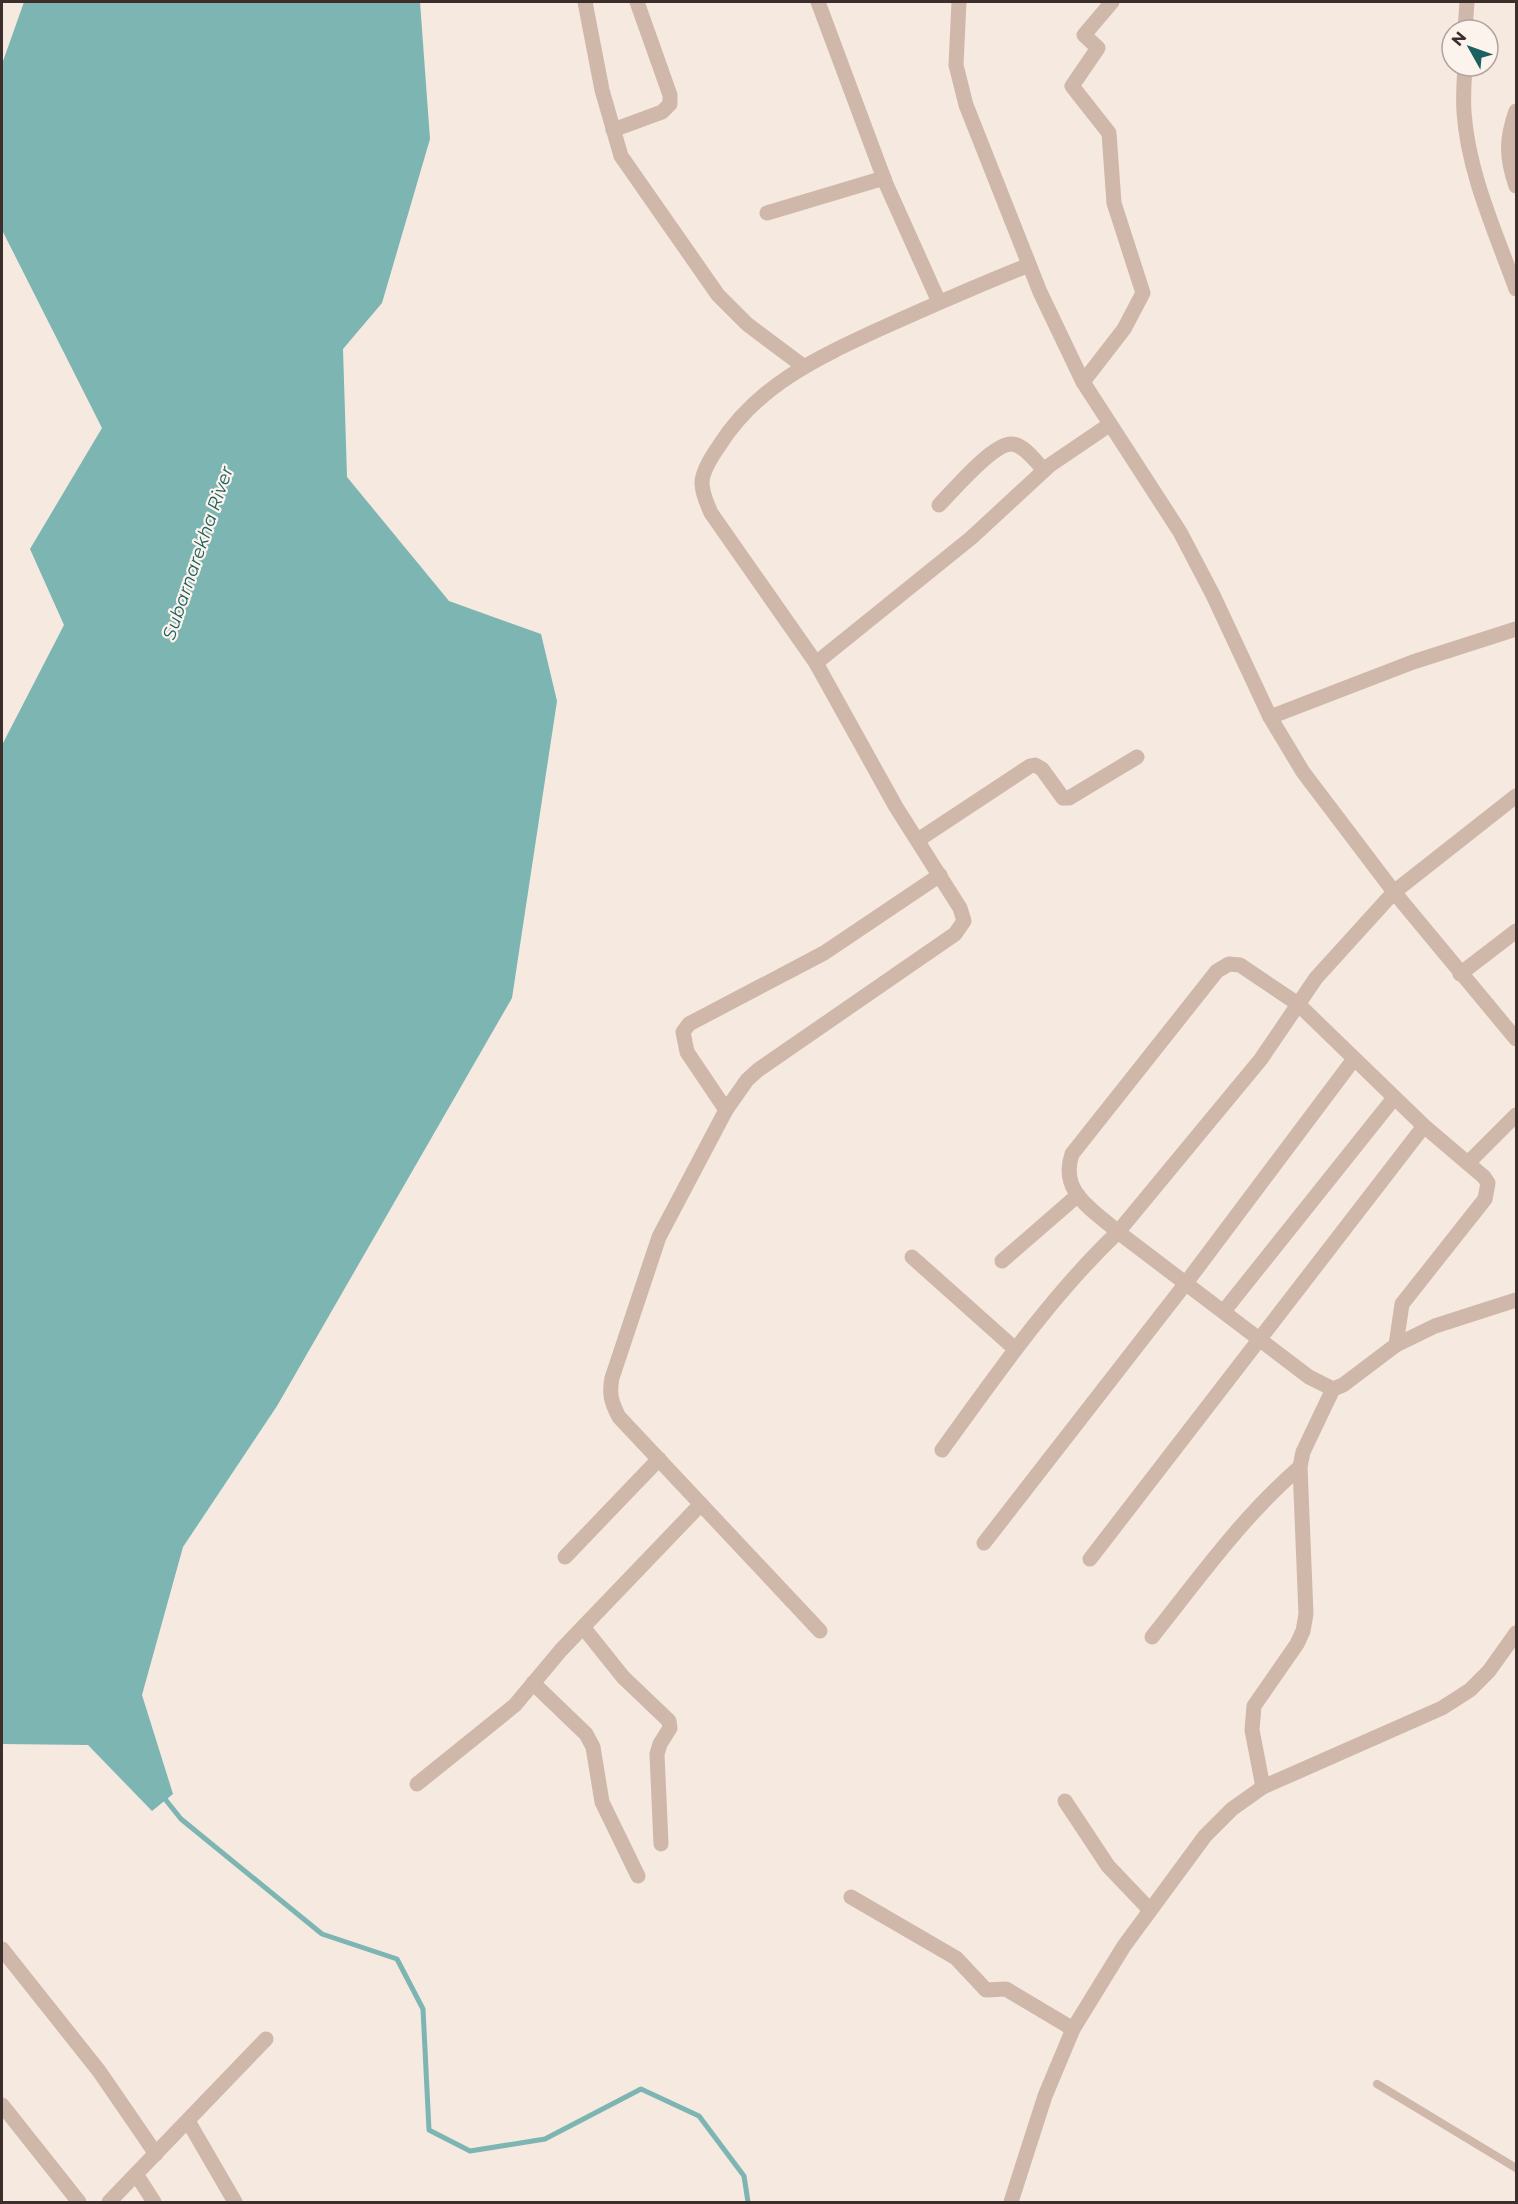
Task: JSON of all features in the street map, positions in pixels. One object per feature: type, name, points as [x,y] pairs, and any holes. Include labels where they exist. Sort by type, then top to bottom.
[{"type":"street","points":[[585,2],[613,130],[621,156],[718,294],[747,324],[803,366]]},
{"type":"street","points":[[613,130],[662,112],[670,104],[670,95],[637,2]]},
{"type":"street","points":[[818,2],[884,178],[939,302]]},
{"type":"street","points":[[959,2],[956,64],[966,105],[1029,265],[1083,382],[1180,532],[1213,595],[1270,717],[1326,804],[1460,974],[1516,1039]]},
{"type":"street","points":[[1083,382],[1124,329],[1143,292],[1114,203],[1109,133],[1072,86],[1098,48],[1084,35],[1112,2]]},
{"type":"street","points":[[1466,18],[1467,2]]},
{"type":"street","points":[[1465,78],[1464,113],[1469,146],[1477,178],[1516,289]]},
{"type":"street","points":[[1516,111],[1506,146],[1516,186]]},
{"type":"street","points":[[767,213],[884,178]]},
{"type":"street","points":[[820,1631],[619,1416],[611,1403],[612,1378],[660,1237],[726,1110],[747,1080],[758,1070],[962,928],[963,915],[896,807],[816,663],[711,513],[704,496],[702,481],[711,458],[723,440],[746,412],[780,381],[803,366],[939,302],[1029,265]]},
{"type":"street","points":[[816,663],[971,538],[1044,470],[1109,425]]},
{"type":"street","points":[[939,505],[987,458],[1002,447],[1011,444],[1018,446],[1044,470]]},
{"type":"street","points":[[1270,717],[1413,662],[1516,629]]},
{"type":"street","points":[[918,840],[1030,766],[1035,765],[1042,769],[1063,798],[1069,798],[1137,757]]},
{"type":"street","points":[[942,1450],[1015,1349],[1086,1263],[1118,1233],[1261,1059],[1316,978],[1394,892],[1516,796]]},
{"type":"street","points":[[726,1110],[687,1052],[682,1032],[689,1024],[824,953],[940,875]]},
{"type":"street","points":[[1460,974],[1516,931]]},
{"type":"street","points":[[1333,1389],[1309,1377],[1186,1282],[1118,1233],[1078,1195],[1067,1178],[1067,1168],[1072,1154],[1217,971],[1229,964],[1240,965],[1298,1004],[1394,1098],[1485,1177],[1488,1183],[1488,1194],[1402,1304],[1396,1345]]},
{"type":"street","points":[[984,1543],[1186,1282],[1354,1059]]},
{"type":"street","points":[[1224,1311],[1394,1098]]},
{"type":"street","points":[[1468,1163],[1516,1115]]},
{"type":"street","points":[[1090,1558],[1424,1126]]},
{"type":"street","points":[[1002,1261],[1078,1195]]},
{"type":"street","points":[[912,1257],[1015,1349]]},
{"type":"street","points":[[1263,1787],[1252,1730],[1254,1706],[1303,1631],[1306,1614],[1300,1467],[1303,1452],[1333,1389],[1343,1385],[1396,1345],[1435,1326],[1516,1300]]},
{"type":"street","points":[[565,1557],[659,1459]]},
{"type":"street","points":[[1152,1636],[1246,1520],[1271,1492],[1300,1467]]},
{"type":"street","points":[[417,1784],[499,1719],[583,1627],[702,1504]]},
{"type":"street","points":[[583,1627],[623,1677],[669,1720],[670,1728],[657,1754],[661,1844]]},
{"type":"street","points":[[1011,2202],[1045,2096],[1073,2029],[1149,1909],[1205,1836],[1232,1809],[1263,1787],[1442,1708],[1470,1690],[1489,1671],[1516,1633]]},
{"type":"street","points":[[533,1683],[586,1734],[593,1747],[602,1802],[638,1876]]},
{"type":"street","points":[[1065,1801],[1108,1866],[1149,1909]]},
{"type":"street","points":[[850,1897],[956,1958],[986,1990],[1010,1991],[1073,2029]]},
{"type":"street","points":[[2,1949],[99,2071],[156,2154]]},
{"type":"street","points":[[109,2202],[266,2039]]},
{"type":"street","points":[[2,2105],[80,2202]]},
{"type":"street","points":[[188,2121],[235,2202]]},
{"type":"street","points":[[136,2174],[154,2202]]},
{"type":"lane","points":[[1377,2084],[1516,2168]]},
{"type":"water","name":"Subarnarekha River","points":[[24,2],[420,2],[430,139],[382,303],[343,349],[347,477],[449,601],[541,634],[557,701],[512,998],[277,1406],[183,1547],[142,1695],[173,1794],[152,1811],[88,1745],[2,1744],[2,745],[64,625],[30,549],[102,428],[2,230],[2,64]]},
{"type":"waterway","points":[[161,1794],[181,1819],[322,1934],[397,1959],[423,2009],[429,2130],[470,2151],[545,2139],[641,2089],[699,2116],[744,2176],[748,2202]]}]
